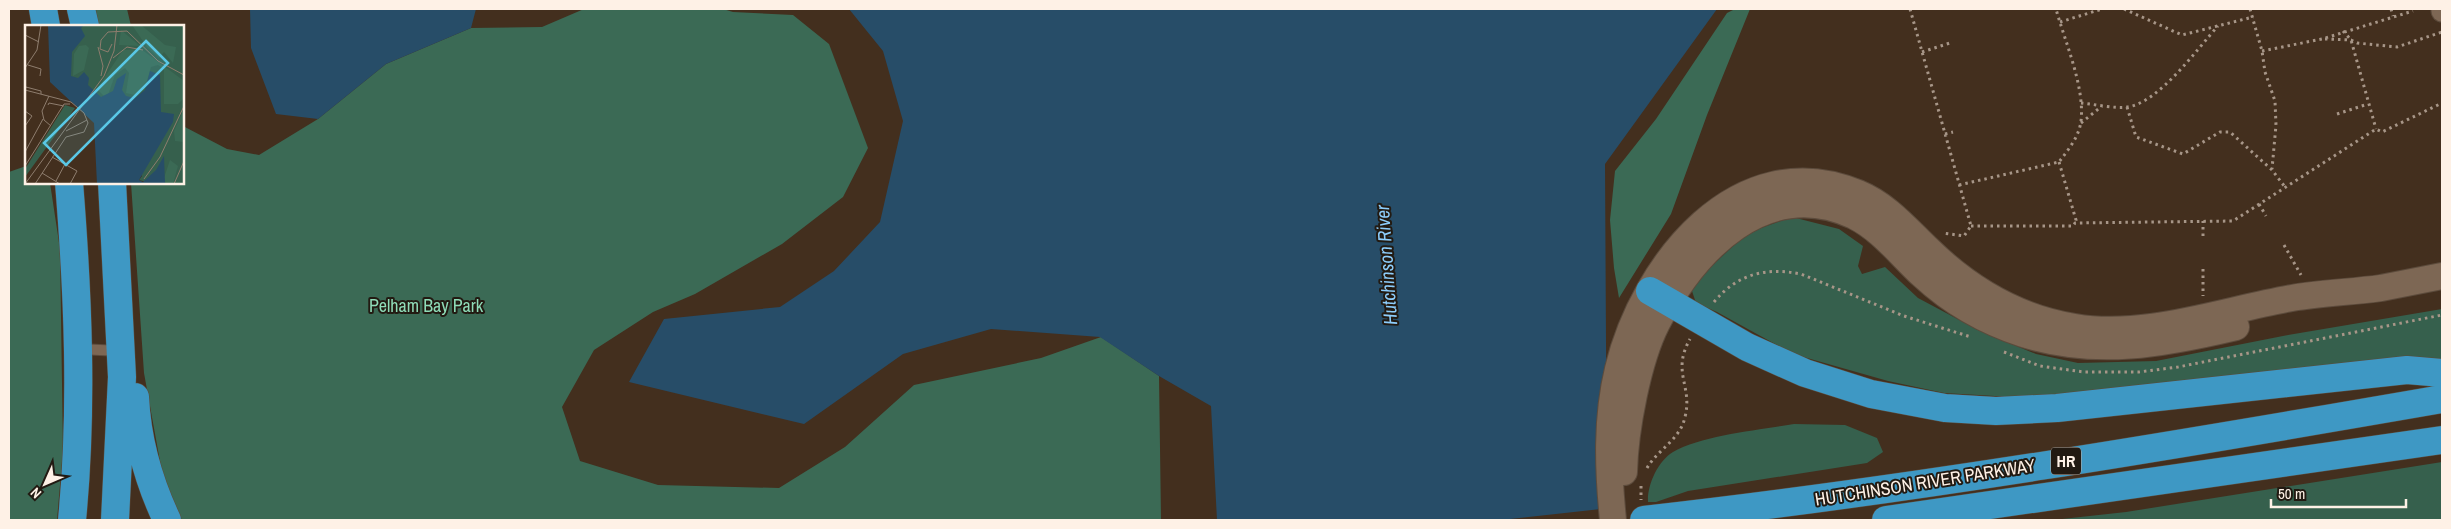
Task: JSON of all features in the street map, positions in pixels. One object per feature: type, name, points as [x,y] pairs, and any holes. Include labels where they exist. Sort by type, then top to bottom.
[{"type":"highway","points":[[43,9],[46,25]]},
{"type":"highway","points":[[82,9],[85,25]]},
{"type":"highway","points":[[69,184],[79,349],[77,451],[72,520]]},
{"type":"highway","points":[[112,184],[122,351],[122,399],[115,520]]},
{"type":"highway","points":[[1660,297],[1772,359],[1822,380],[1898,400],[1969,410],[1996,412],[2057,408],[2407,370],[2442,373]]},
{"type":"highway","points":[[120,319],[134,377],[141,441],[153,485],[167,520]]},
{"type":"highway","name":"HUTCHINSON RIVER PARKWAY","points":[[1638,515],[1689,515],[2007,470],[2442,399]]},
{"type":"highway","name":"HUTCHINSON RIVER PARKWAY","points":[[1886,520],[2442,440]]},
{"type":"street","points":[[1638,515],[1624,463],[1635,396],[1660,297],[1662,270],[1690,234],[1724,206],[1762,188],[1789,183],[1816,182],[1846,188],[1875,202],[1900,220],[1960,278],[1998,301],[2032,316],[2077,328],[2113,330],[2150,326],[2312,296],[2381,288],[2442,276]]},
{"type":"street","points":[[1612,520],[1609,438],[1615,383],[1624,348],[1660,297],[1733,228],[1766,211],[1804,205],[1837,210],[1868,224],[1929,281],[1976,314],[2021,333],[2078,346],[2121,348],[2169,342],[2301,313],[2381,288]]},
{"type":"lane","points":[[79,349],[122,351]]},
{"type":"path","points":[[1910,9],[1971,226],[2073,226],[2075,223],[2233,221],[2376,130]]},
{"type":"path","points":[[1959,185],[2059,162],[2073,142],[2080,123],[2081,103],[2056,9]]},
{"type":"path","points":[[2060,22],[2102,9]]},
{"type":"path","points":[[2124,9],[2182,35],[2253,17]]},
{"type":"path","points":[[2250,9],[2262,51],[2265,72],[2275,101],[2276,125],[2272,170]]},
{"type":"path","points":[[2391,9],[2393,16]]},
{"type":"path","points":[[2262,51],[2322,39],[2413,10]]},
{"type":"path","points":[[2081,103],[2127,107],[2150,98],[2174,75],[2218,26]]},
{"type":"path","points":[[2343,31],[2356,43],[2397,47],[2442,32]]},
{"type":"path","points":[[2322,39],[2351,40]]},
{"type":"path","points":[[2351,40],[2376,130]]},
{"type":"path","points":[[1922,52],[1950,43]]},
{"type":"path","points":[[2376,130],[2382,132],[2442,103]]},
{"type":"path","points":[[2337,114],[2368,104]]},
{"type":"path","points":[[2080,123],[2102,105]]},
{"type":"path","points":[[2127,107],[2136,137],[2184,154],[2220,132],[2230,132],[2272,170],[2285,187]]},
{"type":"path","points":[[1945,134],[1953,132]]},
{"type":"path","points":[[2059,162],[2076,220],[2075,223]]},
{"type":"path","points":[[2259,204],[2266,216]]},
{"type":"path","points":[[2203,236],[2204,221]]},
{"type":"path","points":[[2284,245],[2312,296]]},
{"type":"path","points":[[2203,269],[2204,316]]},
{"type":"path","points":[[1644,475],[1654,458],[1673,440],[1682,425],[1687,396],[1681,359],[1700,320],[1712,304],[1733,283],[1745,277],[1776,271],[1801,274],[1904,316],[1969,337]]},
{"type":"path","points":[[1638,515],[1641,482]]},
{"type":"green space","points":[[94,9],[127,9],[131,25],[98,25]]},
{"type":"green space","name":"Pelham Bay Park","points":[[584,9],[723,9],[733,12],[793,15],[829,44],[868,148],[843,197],[782,244],[695,294],[653,312],[594,350],[562,407],[580,461],[658,485],[779,488],[845,447],[914,385],[1041,358],[1101,337],[1159,376],[1161,520],[181,520],[165,489],[144,373],[131,184],[184,184],[184,127],[227,149],[259,155],[318,119],[386,64],[471,28],[542,27]]},
{"type":"green space","points":[[1735,9],[1750,9],[1707,115],[1671,214],[1619,298],[1614,268],[1610,220],[1615,171],[1656,119],[1727,13]]},
{"type":"green space","points":[[25,166],[25,184],[50,184],[60,249],[63,450],[57,520],[9,520],[9,172]]},
{"type":"green space","points":[[1792,217],[1839,229],[1863,246],[1858,266],[1862,274],[1885,267],[1918,298],[1980,331],[2036,354],[2078,363],[2156,361],[2288,335],[2442,309],[2442,360],[2118,390],[2012,397],[1944,393],[1888,381],[1793,354],[1717,312],[1696,303],[1692,291],[1700,277],[1747,233]]},
{"type":"green space","points":[[1794,424],[1845,425],[1877,438],[1883,452],[1867,463],[1688,491],[1656,502],[1648,502],[1649,488],[1654,474],[1663,461],[1673,452],[1685,446],[1716,437]]},
{"type":"green space","points":[[2442,462],[2442,520],[2053,520],[2126,512]]},
{"type":"water","points":[[250,9],[476,9],[471,28],[386,64],[318,119],[276,114],[251,48]]},
{"type":"water","name":"Hutchinson River","points":[[849,9],[1717,9],[1605,164],[1607,520],[1217,520],[1211,406],[1159,376],[1100,337],[991,329],[903,354],[804,424],[629,382],[664,319],[780,307],[834,271],[880,222],[903,121],[883,51]]},
{"type":"pier","points":[[1610,508],[1610,520],[1501,520]]}]
